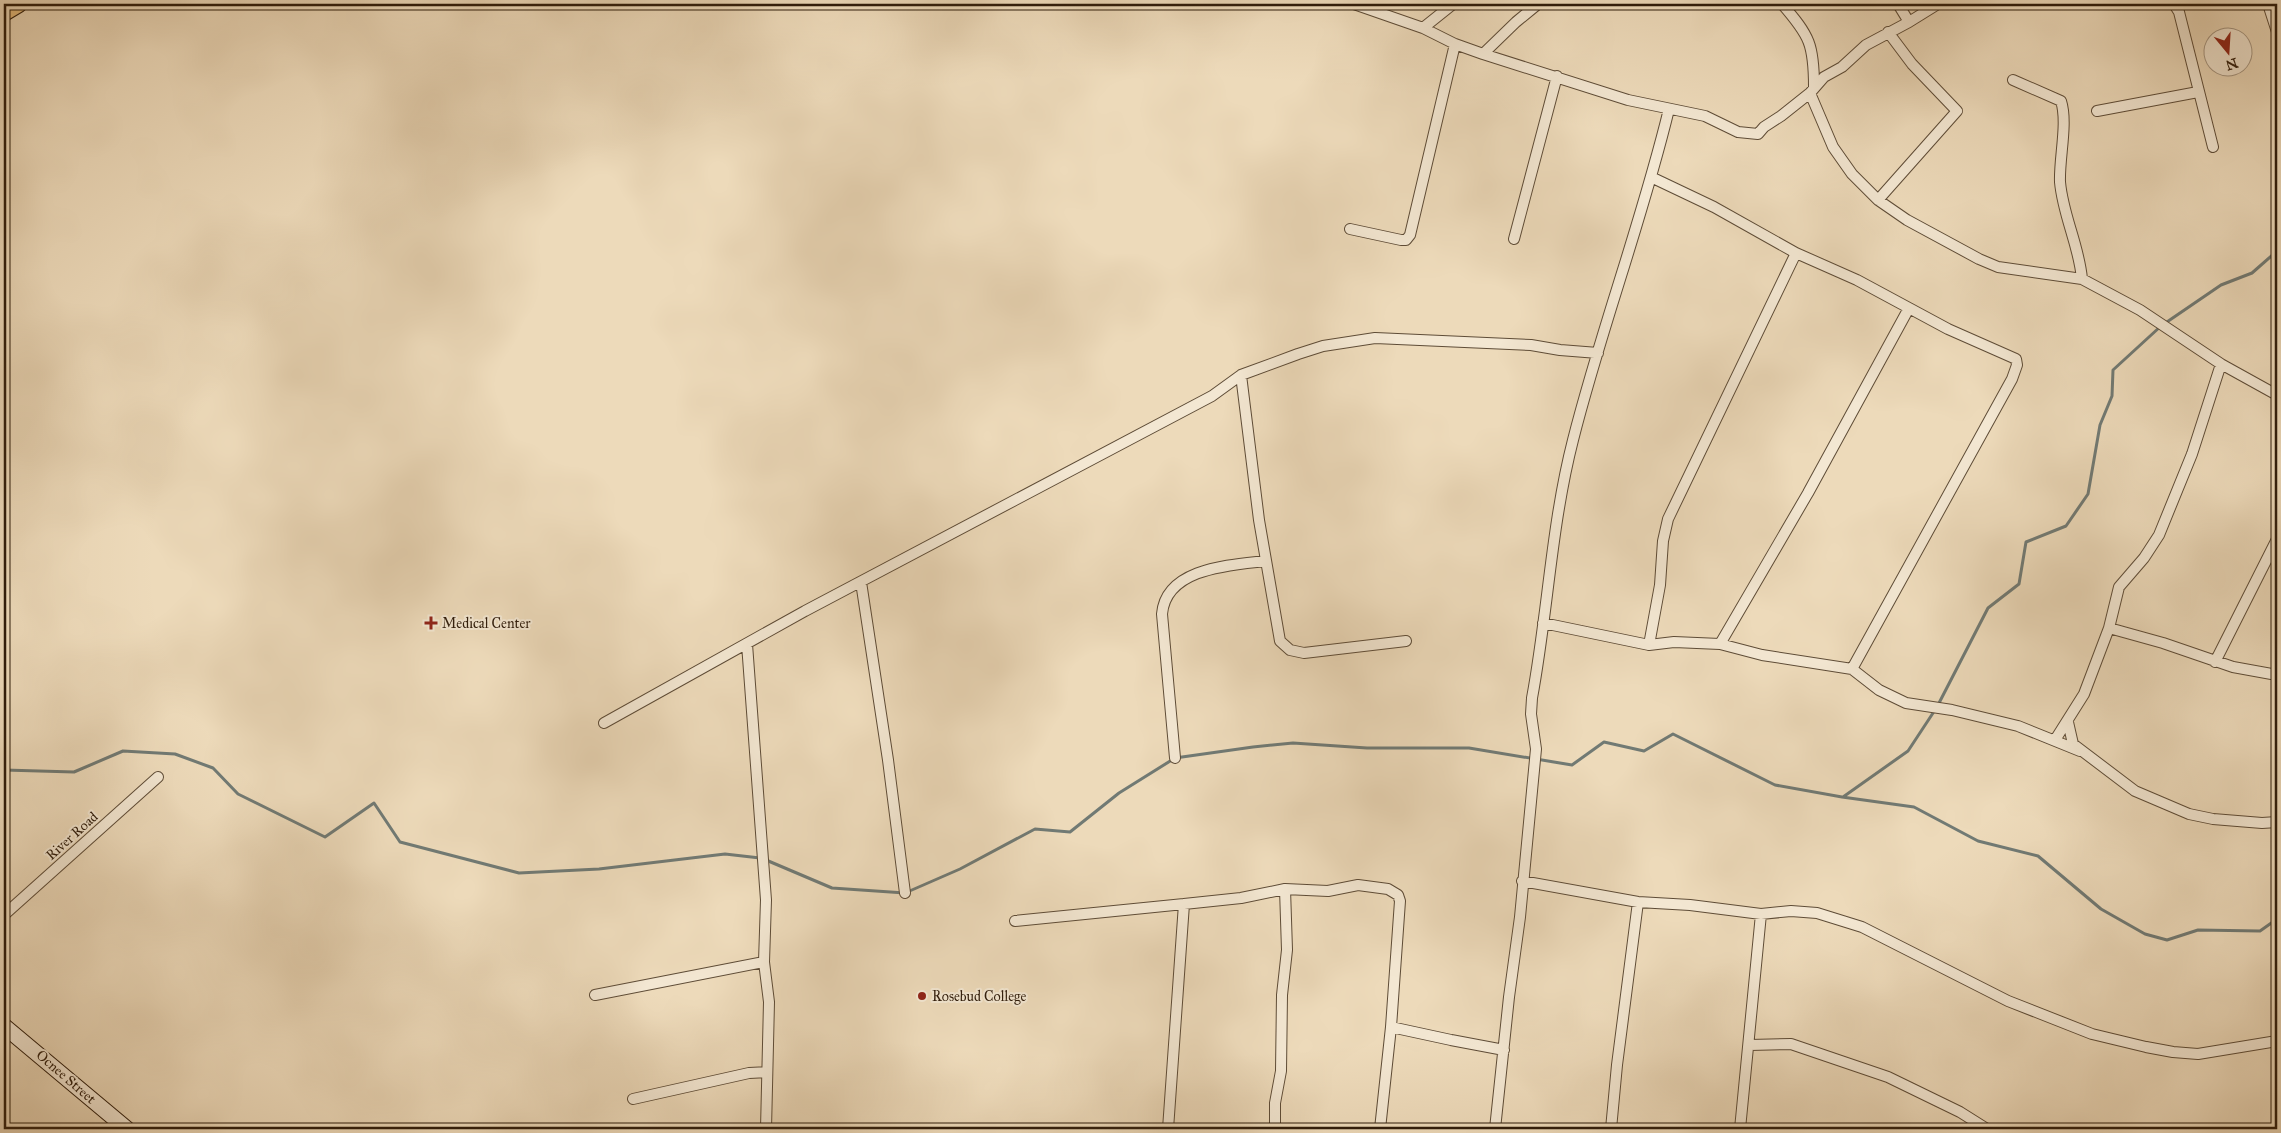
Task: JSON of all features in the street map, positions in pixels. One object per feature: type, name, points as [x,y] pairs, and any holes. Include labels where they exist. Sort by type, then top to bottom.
[{"type":"main road","points":[[4,13],[19,4]]},
{"type":"street","points":[[1354,4],[1365,5],[1423,28],[1455,44],[1483,54],[1628,100],[1705,116],[1738,132],[1752,135],[1758,134],[1764,127],[1781,116],[1812,90],[1824,77],[1842,68],[1866,45],[1938,4]]},
{"type":"street","points":[[1423,28],[1453,4]]},
{"type":"street","points":[[1483,54],[1538,4]]},
{"type":"street","points":[[1782,4],[1806,34],[1812,49],[1812,90],[1834,147],[1852,174],[1878,200],[1907,220],[1979,259],[1998,267],[2082,279],[2156,320],[2221,364],[2277,395]]},
{"type":"street","points":[[1898,4],[1909,22]]},
{"type":"street","points":[[2174,4],[2179,12],[2213,147]]},
{"type":"street","points":[[2268,4],[2277,32]]},
{"type":"street","points":[[1878,200],[1957,111],[1912,64],[1888,32]]},
{"type":"street","points":[[1350,229],[1400,240],[1406,240],[1410,236],[1455,44]]},
{"type":"street","points":[[1514,238],[1557,76]]},
{"type":"street","points":[[2013,80],[2062,101],[2060,182],[2069,225],[2079,254],[2082,279]]},
{"type":"street","points":[[2097,111],[2198,92]]},
{"type":"street","points":[[1496,1129],[1509,997],[1520,917],[1536,749],[1531,714],[1532,698],[1556,522],[1573,442],[1598,353],[1653,178],[1669,110]]},
{"type":"street","points":[[1653,178],[1714,207],[1796,253],[1857,280],[1948,329],[2016,359],[2017,365],[2012,379],[1852,669]]},
{"type":"street","points":[[1649,644],[1660,585],[1663,541],[1668,519],[1796,253]]},
{"type":"street","points":[[1720,644],[1808,493],[1909,308]]},
{"type":"street","points":[[604,723],[861,582],[1212,396],[1240,376],[1323,346],[1375,338],[1530,344],[1560,350],[1598,353]]},
{"type":"street","points":[[2055,740],[2084,694],[2109,628],[2119,587],[2149,551],[2159,535],[2192,454],[2221,364]]},
{"type":"street","points":[[1240,376],[1277,634],[1284,647],[1304,653],[1406,641]]},
{"type":"street","points":[[2217,662],[2274,555],[2277,539]]},
{"type":"street","points":[[1175,758],[1162,614],[1164,598],[1176,585],[1195,574],[1212,569],[1265,560]]},
{"type":"street","points":[[861,582],[888,760],[905,893]]},
{"type":"street","points":[[1543,623],[1649,644],[1674,642],[1720,644],[1762,655],[1852,669],[1878,690],[1906,704],[1952,710],[2018,726],[2080,751]]},
{"type":"street","points":[[2109,628],[2164,643],[2233,667],[2277,675]]},
{"type":"street","points":[[747,644],[766,900],[764,962],[769,1002],[766,1129]]},
{"type":"street","points":[[2068,722],[2072,744],[2114,774],[2135,792],[2189,814],[2213,819],[2262,823],[2277,822]]},
{"type":"street","name":"River Road","points":[[4,915],[158,778]]},
{"type":"street","points":[[1522,881],[1638,902],[1690,905],[1761,914],[1791,911],[1817,913],[1862,927],[2008,1001],[2092,1034],[2146,1047],[2198,1054],[2277,1041]]},
{"type":"street","points":[[1015,921],[1241,898],[1285,889],[1328,891],[1358,886],[1388,889],[1398,896],[1400,909],[1391,1027],[1380,1129]]},
{"type":"street","points":[[1275,1129],[1275,1103],[1281,1071],[1282,995],[1287,950],[1285,889]]},
{"type":"street","points":[[1612,1129],[1617,1065],[1638,902]]},
{"type":"street","points":[[1168,1129],[1184,904]]},
{"type":"street","points":[[1740,1129],[1750,1045],[1761,914]]},
{"type":"street","points":[[595,995],[764,962]]},
{"type":"street","name":"Ocnee Street","points":[[4,1026],[127,1129]]},
{"type":"street","points":[[1391,1027],[1504,1050]]},
{"type":"street","points":[[1750,1045],[1791,1044],[1888,1077],[1960,1112],[1986,1129]]},
{"type":"street","points":[[633,1099],[749,1073],[767,1072]]},
{"type":"waterway","points":[[1938,705],[1988,608],[2019,584],[2026,542],[2066,526],[2088,494],[2100,425],[2112,396],[2113,370],[2161,326],[2221,285],[2252,273],[2277,251]]},
{"type":"waterway","points":[[1843,797],[1908,751],[1935,710]]},
{"type":"waterway","points":[[766,860],[832,888],[905,893],[960,869],[1035,829],[1070,832],[1119,793],[1175,758],[1293,743],[1367,748],[1469,748],[1572,765],[1604,742],[1644,751],[1673,734],[1775,785],[1914,807],[1978,841],[2038,856],[2101,909],[2145,934],[2167,940],[2198,930],[2260,931],[2277,919]]},
{"type":"waterway","points":[[4,770],[74,772],[123,751],[175,754],[213,768],[238,794],[325,837],[374,803],[400,842],[519,873],[599,869],[725,854],[760,858]]},
{"type":"place","name":"Medical Center","points":[[431,623]]},
{"type":"place","name":"Rosebud College","points":[[922,996]]}]
